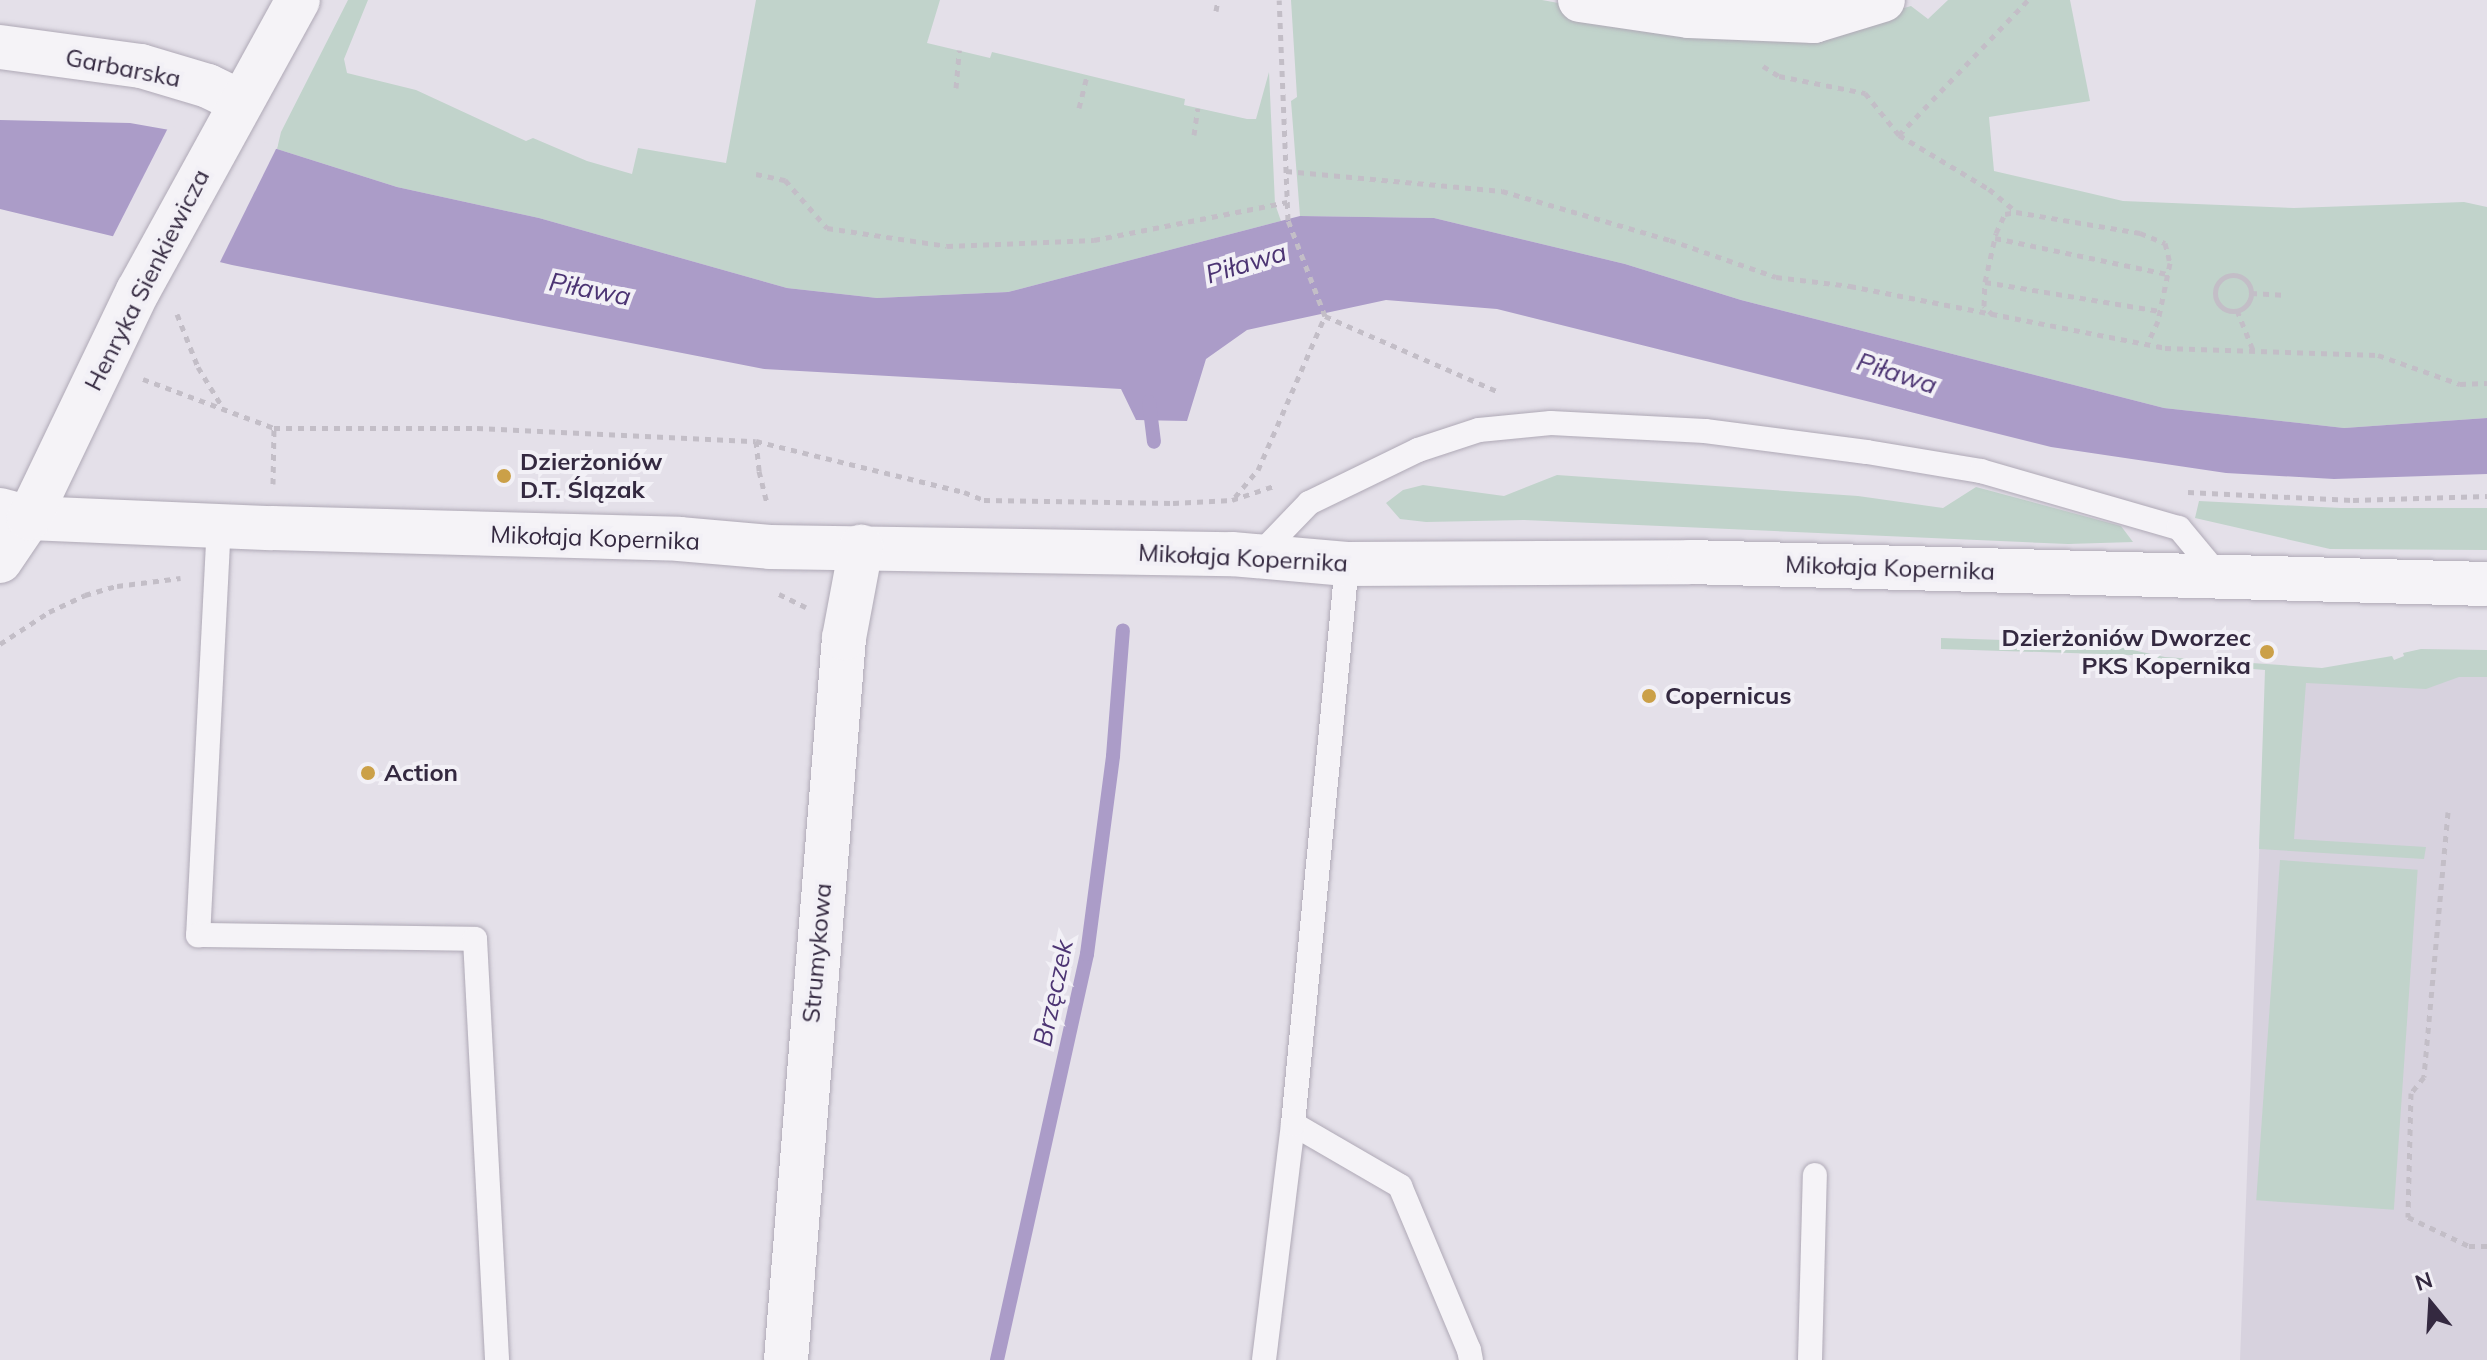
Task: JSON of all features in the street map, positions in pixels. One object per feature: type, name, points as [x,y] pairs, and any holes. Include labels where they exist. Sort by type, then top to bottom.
[{"type":"street","name":"Henryka Sienkiewicza","points":[[0,561],[15,514],[298,0]]},
{"type":"street","points":[[1580,0],[1623,9],[1721,18],[1814,21],[1883,0]]},
{"type":"street","name":"Garbarska","points":[[0,47],[141,66],[208,86],[236,111]]},
{"type":"street","name":"Mikołaja Kopernika","points":[[15,514],[272,528],[679,539],[770,547],[1259,555],[1347,564],[1689,562],[2487,584]]},
{"type":"street","name":"Strumykowa","points":[[786,1360],[844,638],[861,547]]},
{"type":"lane","points":[[1259,555],[1309,503],[1418,450],[1479,430],[1551,423],[1705,431],[1867,452],[1981,471],[2179,528],[2219,576]]},
{"type":"lane","points":[[219,523],[198,935],[475,939],[497,1360]]},
{"type":"lane","points":[[1264,1360],[1293,1124],[1347,564]]},
{"type":"lane","points":[[1293,1124],[1400,1186],[1471,1360]]},
{"type":"lane","points":[[1810,1360],[1815,1175]]},
{"type":"path","points":[[1216,11],[1218,0]]},
{"type":"path","points":[[139,378],[274,428],[477,428],[756,441],[964,492],[984,500],[1173,503],[1232,500],[1258,470],[1325,316],[1288,220],[1279,0]]},
{"type":"path","points":[[1899,135],[2028,0]]},
{"type":"path","points":[[1721,18],[1738,49],[1779,76],[1865,93],[1899,135],[1989,189],[2016,212]]},
{"type":"path","points":[[956,88],[959,50]]},
{"type":"path","points":[[1079,108],[1087,75]]},
{"type":"path","points":[[1194,135],[1198,108]]},
{"type":"path","points":[[1286,171],[1502,191],[1670,240],[1776,277],[1850,286],[2147,345],[2378,355],[2460,384],[2487,383]]},
{"type":"path","points":[[756,174],[785,180],[827,228],[947,246],[1094,240],[1287,202]]},
{"type":"path","points":[[1994,317],[1984,306],[1985,282],[1995,238],[2005,214],[2016,212],[2140,233],[2165,243],[2170,263],[2160,311],[2147,345]]},
{"type":"path","points":[[1995,238],[2168,274]]},
{"type":"path","points":[[2232,274],[2243,277],[2251,293],[2247,304],[2237,310],[2225,309],[2217,301],[2215,289],[2221,279],[2232,274]]},
{"type":"path","points":[[1985,282],[2160,311]]},
{"type":"path","points":[[2251,293],[2287,295]]},
{"type":"path","points":[[2237,310],[2253,350]]},
{"type":"path","points":[[177,314],[198,367],[224,409]]},
{"type":"path","points":[[1325,316],[1500,392]]},
{"type":"path","points":[[273,486],[274,428]]},
{"type":"path","points":[[756,441],[759,471],[768,503]]},
{"type":"path","points":[[0,644],[49,612],[85,595],[159,580],[216,576]]},
{"type":"path","points":[[2448,812],[2424,1077],[2411,1093],[2408,1217],[2469,1246],[2487,1246]]},
{"type":"shaded area","points":[[348,0],[368,0],[344,59],[347,73],[416,90],[526,141],[533,138],[587,161],[632,174],[638,148],[726,163],[756,0],[940,0],[927,43],[990,58],[992,52],[1185,99],[1184,105],[1247,119],[1256,119],[1269,72],[1275,204],[1281,221],[1008,292],[877,298],[787,288],[539,218],[397,187],[277,149],[281,132]]},
{"type":"shaded area","points":[[1291,0],[1542,0],[1717,32],[1823,32],[1911,6],[1928,19],[1948,0],[2070,0],[2090,101],[1989,117],[1994,171],[2123,201],[2294,208],[2464,202],[2487,207],[2487,418],[2344,428],[2164,408],[1741,300],[1625,264],[1434,218],[1300,216],[1291,101],[1297,97]]},
{"type":"shaded area","points":[[1557,475],[1858,496],[1943,508],[1976,487],[2121,526],[2133,542],[2068,544],[1524,520],[1426,522],[1400,519],[1386,503],[1403,490],[1423,485],[1504,496]]},
{"type":"shaded area","points":[[2199,501],[2341,508],[2487,508],[2487,550],[2330,549],[2195,518]]},
{"type":"shaded area","points":[[1941,638],[2100,643],[2165,657],[2322,668],[2392,656],[2394,660],[2404,656],[2403,653],[2421,649],[2487,650],[2487,677],[2459,677],[2426,689],[2306,683],[2294,839],[2426,847],[2424,859],[2259,849],[2265,670],[2159,661],[2132,655],[1941,649]]},
{"type":"shaded area","points":[[2487,655],[2487,1360],[2240,1360],[2266,670],[2403,676]]},
{"type":"shaded area","points":[[2280,860],[2418,870],[2394,1210],[2256,1200]]},
{"type":"water","name":"Piława","points":[[0,120],[130,123],[277,149],[397,187],[539,218],[787,288],[877,298],[1008,292],[1300,216],[1434,218],[1625,264],[1741,300],[2164,408],[2344,428],[2487,418],[2487,474],[2334,479],[2226,473],[2051,447],[1497,309],[1386,300],[1247,330],[1206,359],[1187,421],[1136,420],[1121,389],[764,369],[232,265],[0,209]]},
{"type":"pier","points":[[169,126],[278,145],[218,266],[111,240]]},
{"type":"waterway","name":"Brzęczek","points":[[1149,402],[1154,442]]},
{"type":"waterway","name":"Brzęczek","points":[[997,1360],[1087,954],[1113,756],[1123,630]]},
{"type":"place","name":"Dzierżoniów D.T. Ślązak","points":[[504,476]]},
{"type":"place","name":"Dzierżoniów Dworzec PKS Kopernika","points":[[2267,652]]},
{"type":"place","name":"Copernicus","points":[[1649,696]]},
{"type":"place","name":"Action","points":[[368,773]]}]
